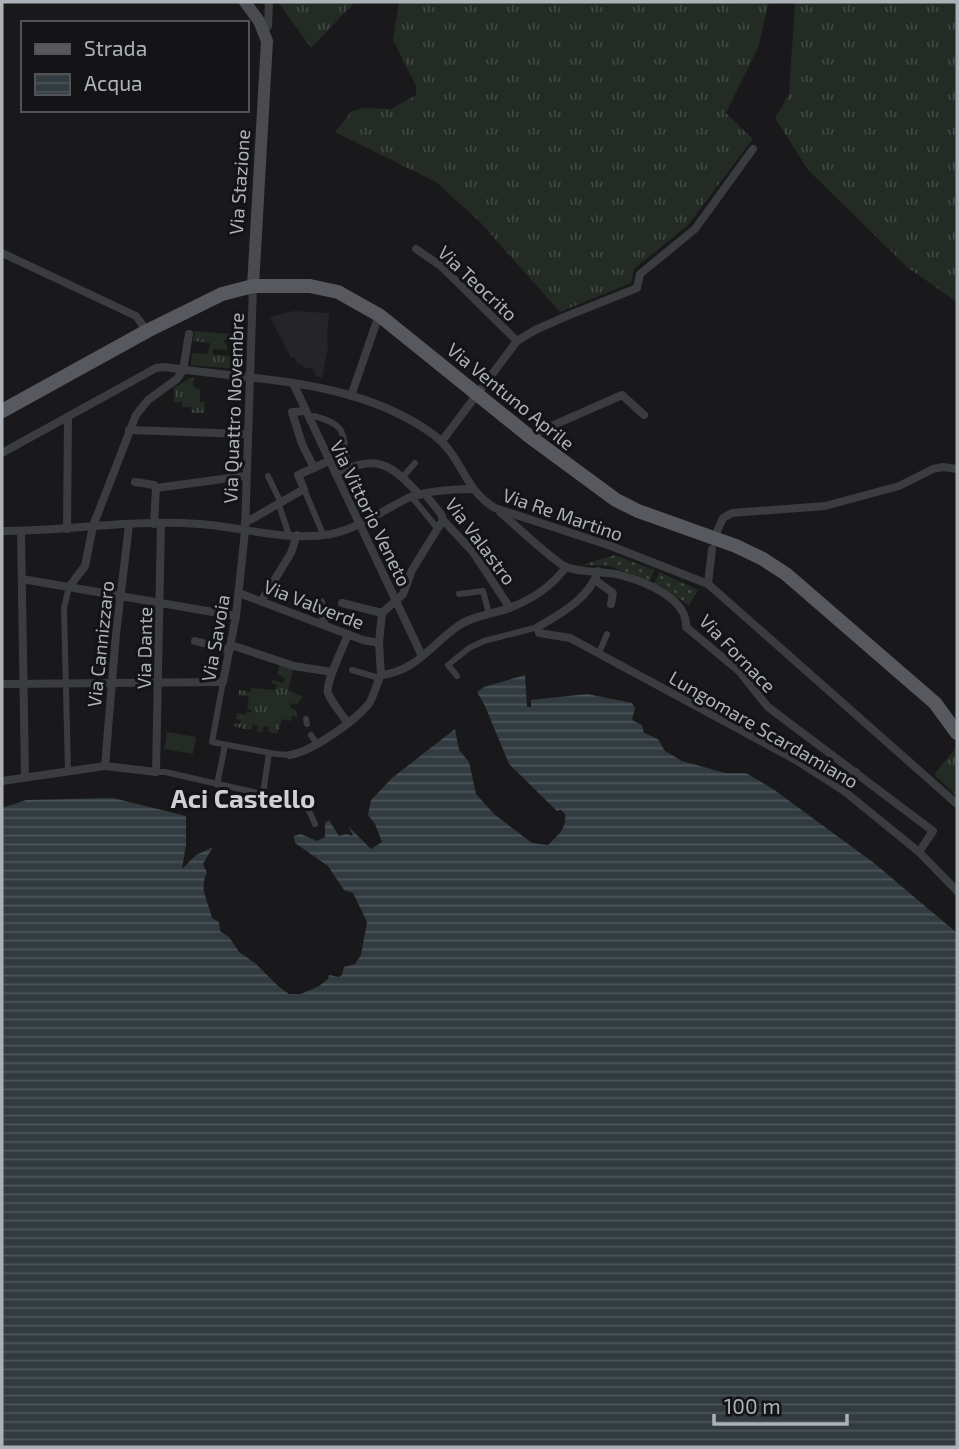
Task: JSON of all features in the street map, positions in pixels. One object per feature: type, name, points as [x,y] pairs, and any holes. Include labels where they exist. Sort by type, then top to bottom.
[{"type":"main road","name":"Via Stazione","points":[[245,2],[264,31],[267,55],[253,286]]},
{"type":"main road","name":"Via Ventuno Aprile","points":[[2,411],[147,331],[222,294],[253,286],[310,286],[338,292],[379,315],[528,436],[616,500],[713,543],[763,559],[786,574],[935,703],[957,733]]},
{"type":"street","points":[[264,31],[268,26],[269,2]]},
{"type":"street","points":[[442,442],[517,341],[534,330],[638,288],[640,274],[695,229],[753,149]]},
{"type":"street","name":"Via Teocrito","points":[[416,249],[441,266],[517,341]]},
{"type":"street","points":[[2,253],[136,316],[147,331]]},
{"type":"street","name":"Via Quattro Novembre","points":[[245,527],[253,286]]},
{"type":"street","points":[[351,396],[379,315]]},
{"type":"street","points":[[68,770],[64,608],[69,587],[85,566],[93,526],[117,470],[136,415],[148,400],[177,379],[183,370],[189,334]]},
{"type":"street","points":[[2,453],[156,368],[165,367],[321,387],[351,396],[415,423],[442,442],[472,489],[418,495],[360,524],[331,534],[293,535],[245,527],[158,523],[2,531]]},
{"type":"street","name":"Via Vittorio Veneto","points":[[293,383],[422,656]]},
{"type":"street","points":[[528,436],[622,396],[644,415]]},
{"type":"street","points":[[306,411],[292,412],[302,444],[314,468]]},
{"type":"street","points":[[314,416],[335,422],[344,434],[349,467]]},
{"type":"street","points":[[67,529],[68,417]]},
{"type":"street","points":[[130,430],[247,434]]},
{"type":"street","points":[[323,534],[298,475],[329,461]]},
{"type":"street","name":"Via Valastro","points":[[335,473],[363,463],[379,462],[402,478],[442,514],[443,520],[473,552],[510,608]]},
{"type":"street","points":[[402,478],[415,463]]},
{"type":"street","points":[[708,584],[713,543],[723,518],[732,513],[825,506],[899,486],[933,469],[957,469]]},
{"type":"street","points":[[135,482],[154,485],[156,488],[245,476]]},
{"type":"street","points":[[262,600],[291,552],[293,535],[268,476]]},
{"type":"street","name":"Via Dante","points":[[156,488],[160,603],[156,772]]},
{"type":"street","points":[[245,527],[304,489]]},
{"type":"street","name":"Via Re Martino","points":[[472,489],[482,500],[495,508],[611,545],[708,584],[957,804]]},
{"type":"street","points":[[418,495],[438,530]]},
{"type":"street","points":[[352,670],[380,676],[408,668],[459,625],[510,608],[539,593],[566,567],[495,508]]},
{"type":"street","points":[[217,785],[222,744],[290,755],[319,743],[369,704],[380,676],[382,614],[403,594],[415,564],[443,520]]},
{"type":"street","name":"Via Cannizzaro","points":[[105,766],[111,683],[129,525]]},
{"type":"street","name":"Via Savoia","points":[[222,744],[212,742],[236,616],[245,527]]},
{"type":"street","points":[[21,531],[25,777]]},
{"type":"street","name":"Via Fornace","points":[[566,567],[596,576],[621,575],[650,586],[670,598],[682,608],[687,627],[739,671],[768,707],[933,831],[919,852]]},
{"type":"street","points":[[457,676],[448,666],[469,648],[484,641],[538,627],[570,608],[596,576],[613,593],[611,604]]},
{"type":"street","points":[[22,579],[236,616]]},
{"type":"street","points":[[459,594],[482,591],[489,614]]},
{"type":"street","name":"Via Valverde","points":[[239,593],[363,640],[379,643]]},
{"type":"street","points":[[321,602],[324,624]]},
{"type":"street","points":[[342,603],[382,614]]},
{"type":"street","name":"Lungomare Scardamiano","points":[[538,627],[539,633],[545,636],[570,638],[659,680],[844,790],[919,852],[957,891]]},
{"type":"street","points":[[347,722],[328,693],[327,684],[348,634]]},
{"type":"street","points":[[599,653],[607,634]]},
{"type":"street","points":[[195,640],[294,666],[332,672]]},
{"type":"street","points":[[2,684],[223,682]]},
{"type":"street","points":[[263,794],[269,753]]},
{"type":"street","points":[[2,781],[105,766],[165,772],[306,804],[315,824]]},
{"type":"street","points":[[844,790],[856,772]]},
{"type":"shaded area","points":[[294,311],[329,313],[328,348],[322,378],[316,376],[313,369],[303,367],[294,357],[291,358],[270,317]]},
{"type":"green space","points":[[278,2],[355,2],[311,48]]},
{"type":"green space","points":[[399,2],[769,2],[758,48],[726,113],[753,139],[688,225],[634,269],[631,283],[560,312],[481,223],[436,182],[335,132],[352,111],[363,108],[391,109],[416,95],[416,86],[393,40]]},
{"type":"green space","points":[[795,2],[957,2],[957,302],[907,267],[808,170],[775,118],[789,94]]},
{"type":"green space","points":[[195,331],[231,334],[230,340],[224,340],[227,350],[213,349],[213,355],[231,356],[235,369],[191,365],[192,353],[208,354],[210,343],[193,341]]},
{"type":"green space","points":[[194,378],[193,386],[200,390],[200,402],[205,402],[204,413],[192,413],[191,407],[182,407],[182,402],[174,402],[174,388]]},
{"type":"green space","points":[[615,555],[654,570],[650,582],[610,566],[582,565]]},
{"type":"green space","points":[[659,572],[698,590],[689,605],[654,584]]},
{"type":"green space","points":[[280,664],[293,669],[288,690],[303,697],[290,707],[297,711],[297,717],[292,716],[291,721],[282,719],[277,734],[268,732],[269,727],[264,726],[262,732],[257,732],[258,726],[253,724],[252,729],[234,726],[235,723],[240,724],[241,720],[236,719],[237,713],[251,713],[251,710],[247,709],[249,697],[239,695],[239,690],[275,690],[277,685],[271,683],[272,680],[283,683],[285,678],[277,674]]},
{"type":"green space","points":[[167,732],[196,737],[193,754],[164,749]]},
{"type":"green space","points":[[956,748],[957,751],[957,797],[935,775]]},
{"type":"water","points":[[525,675],[527,707],[531,707],[531,700],[587,694],[632,703],[635,708],[632,720],[642,725],[644,733],[658,739],[665,751],[682,761],[725,773],[746,773],[773,789],[874,863],[957,933],[957,1447],[2,1447],[2,808],[26,800],[113,798],[186,816],[186,845],[182,869],[196,855],[213,847],[203,864],[207,873],[204,890],[212,918],[219,922],[220,931],[229,937],[239,952],[255,963],[278,986],[289,994],[301,994],[319,986],[329,975],[339,977],[344,967],[355,964],[361,955],[367,922],[353,893],[344,890],[328,866],[295,843],[294,836],[301,834],[317,841],[325,837],[325,823],[329,820],[339,836],[353,836],[349,827],[371,849],[382,842],[368,815],[371,800],[392,778],[455,729],[459,750],[469,762],[476,794],[494,814],[532,843],[548,845],[561,832],[565,814],[561,810],[557,811],[509,764],[477,692],[484,687]]},
{"type":"district","name":"Aci Castello","points":[[243,797]]}]
